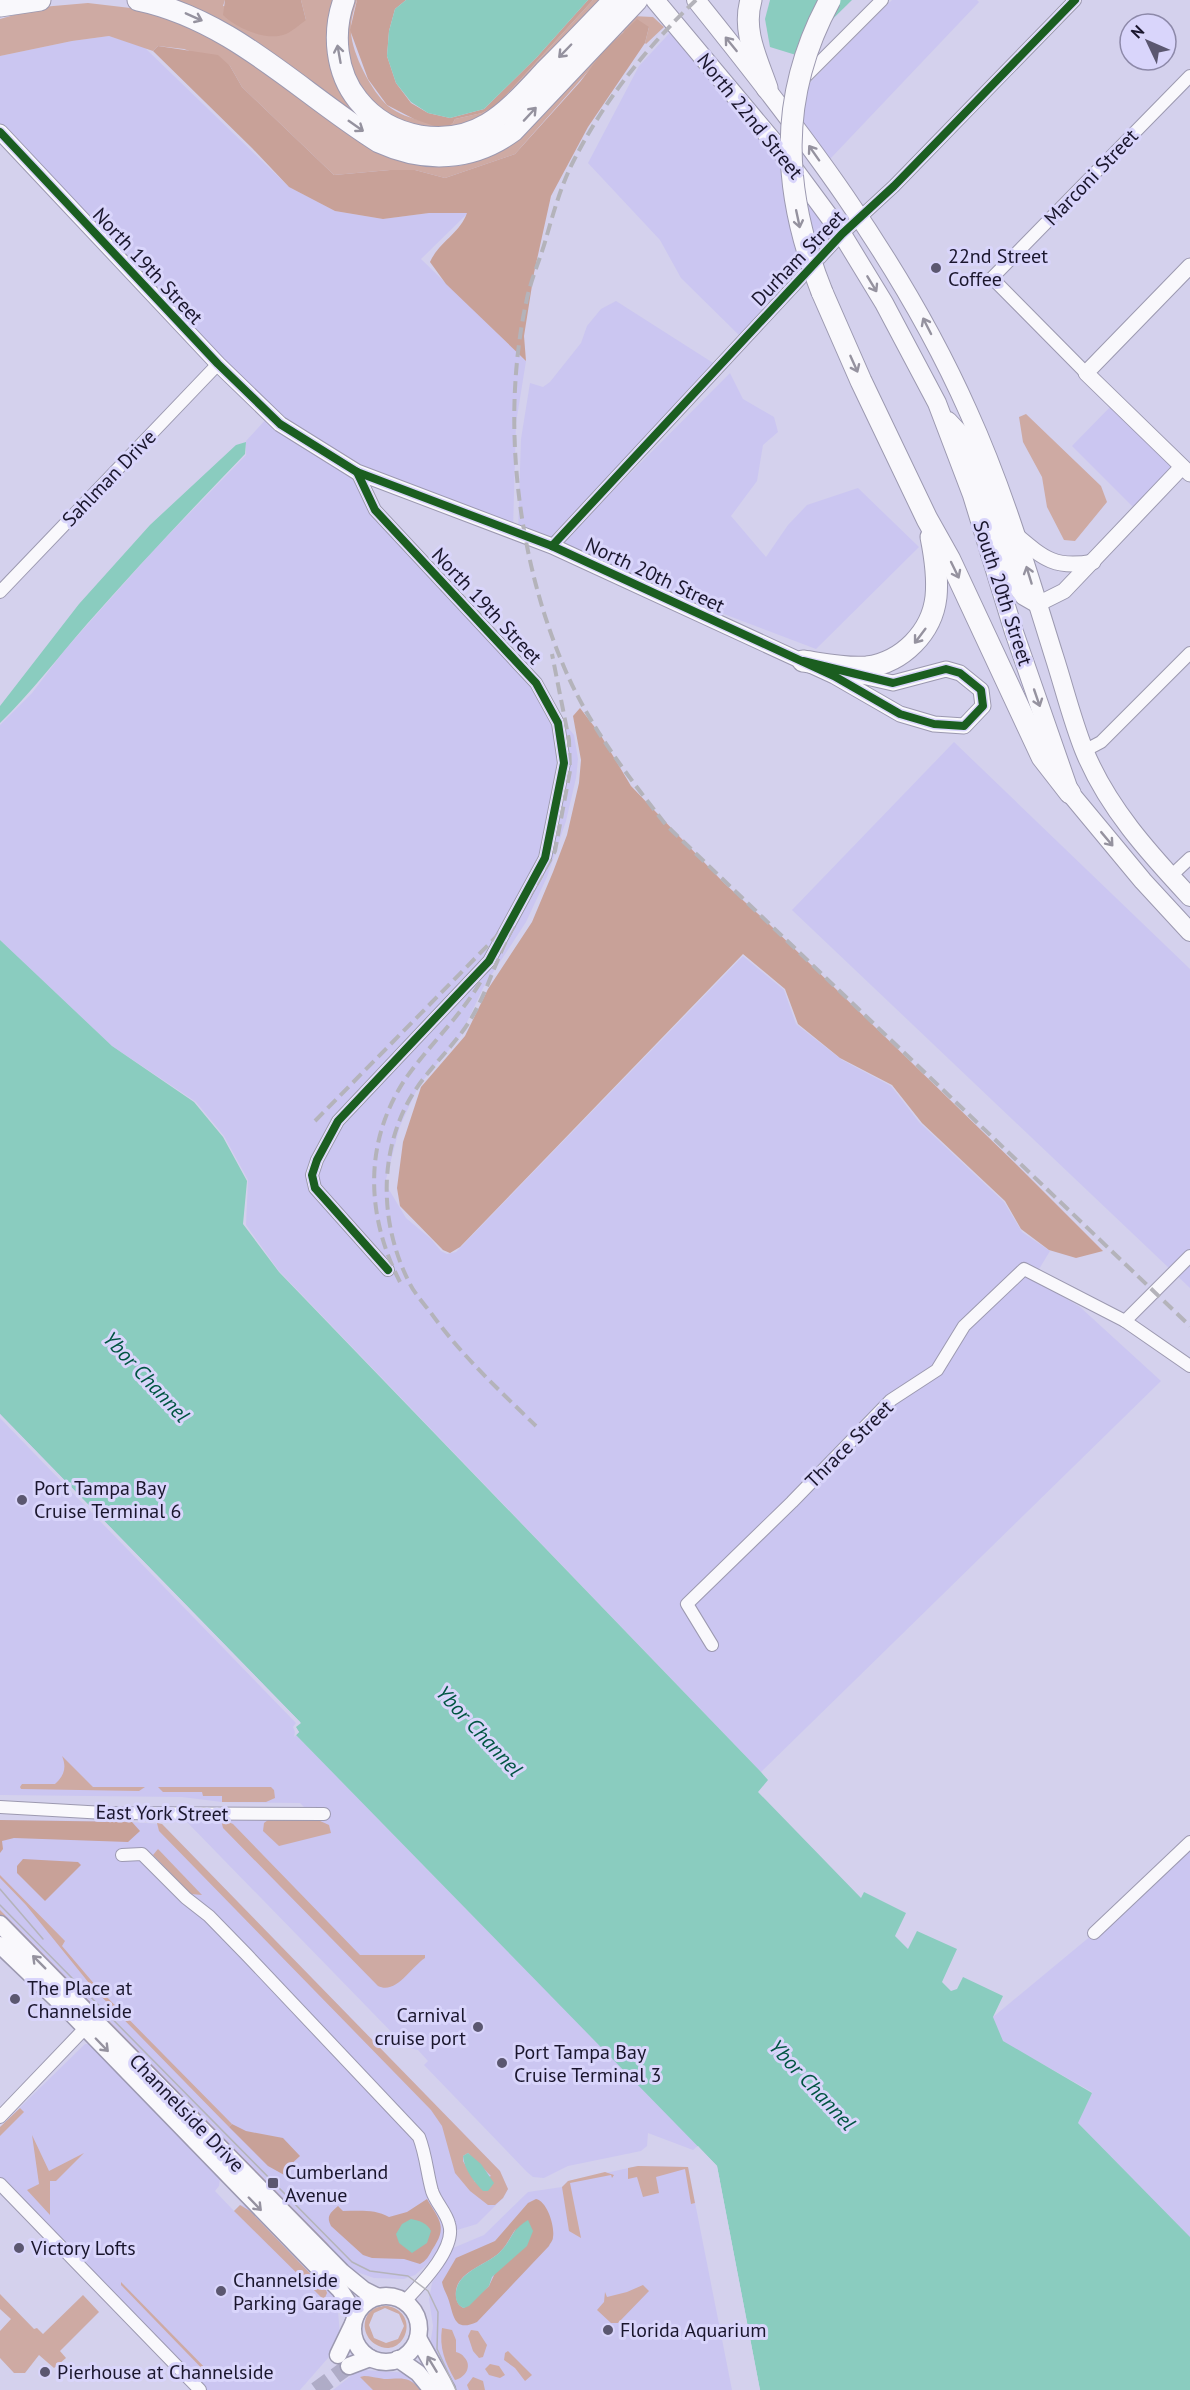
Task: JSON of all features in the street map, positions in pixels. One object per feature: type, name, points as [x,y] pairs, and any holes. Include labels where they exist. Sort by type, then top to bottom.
[{"type":"highway","points":[[0,6],[40,0]]},
{"type":"highway","points":[[138,0],[182,12],[219,30],[379,141],[407,153],[440,157],[477,150],[513,131],[638,0]]},
{"type":"highway","points":[[344,0],[338,24],[338,46],[344,76],[354,94],[373,115],[389,126],[406,133],[435,138],[453,137],[472,132],[499,117],[610,3]]},
{"type":"highway","points":[[751,0],[748,16],[749,34],[773,95]]},
{"type":"highway","points":[[830,0],[812,38],[804,64],[795,105],[791,151],[797,217],[808,256],[861,381],[927,519],[955,570],[1042,757],[1070,793]]},
{"type":"highway","points":[[803,661],[851,667],[875,665],[896,657],[915,643],[928,623],[936,599],[935,558],[927,519]]},
{"type":"main road","name":"North 22nd Street","points":[[655,0],[777,146],[842,234]]},
{"type":"main road","name":"North 22nd Street","points":[[696,0],[773,95],[860,218]]},
{"type":"main road","name":"South 20th Street","points":[[860,218],[920,312],[969,412],[1017,536],[1084,751],[1124,822],[1190,897]]},
{"type":"main road","name":"South 20th Street","points":[[842,234],[911,352],[941,413],[972,495],[1014,632],[1070,793],[1143,881],[1190,932]]},
{"type":"main road","points":[[941,413],[965,439],[1016,585],[1024,596],[1038,604]]},
{"type":"main road","name":"Channelside Drive","points":[[0,1924],[340,2290],[355,2320]]},
{"type":"main road","name":"Channelside Drive","points":[[0,1945],[90,2023],[342,2272],[364,2290],[378,2297]]},
{"type":"main road","points":[[378,2297],[396,2297],[405,2301],[419,2322],[418,2338],[407,2354],[398,2359],[380,2361],[370,2358],[344,2360],[355,2320],[369,2301],[378,2297]]},
{"type":"main road","points":[[355,2320],[357,2344],[370,2358]]},
{"type":"main road","points":[[418,2338],[447,2390]]},
{"type":"main road","points":[[398,2359],[418,2373],[432,2390]]},
{"type":"street","points":[[773,95],[882,0]]},
{"type":"street","name":"Durham Street","points":[[552,546],[842,234],[894,186],[1075,0]]},
{"type":"street","name":"Marconi Street","points":[[1086,373],[992,278],[1190,76]]},
{"type":"street","name":"North 19th Street","points":[[0,132],[218,364],[280,424],[357,471],[375,510],[536,683],[558,723],[564,763],[545,858],[489,961],[338,1121],[317,1160],[312,1175],[315,1188],[388,1270]]},
{"type":"street","points":[[1038,604],[1064,591],[1187,466],[1086,373],[1190,266]]},
{"type":"street","name":"Sahlman Drive","points":[[0,592],[218,364]]},
{"type":"street","name":"North 20th Street","points":[[357,471],[552,546],[803,661],[900,714],[934,724],[964,726],[983,706],[981,690],[960,673],[946,669],[893,683],[803,661]]},
{"type":"street","points":[[1017,536],[1041,557],[1057,564],[1075,565],[1093,562]]},
{"type":"street","points":[[1084,751],[1101,742],[1190,653]]},
{"type":"street","points":[[1171,876],[1190,858]]},
{"type":"street","points":[[1190,1256],[1125,1321],[1190,1366]]},
{"type":"street","name":"Thrace Street","points":[[712,1645],[687,1604],[792,1502],[891,1400],[937,1370],[964,1326],[1024,1269],[1125,1321]]},
{"type":"street","name":"East York Street","points":[[0,1807],[105,1813],[324,1814]]},
{"type":"street","points":[[1094,1933],[1190,1842]]},
{"type":"street","points":[[122,1854],[141,1854],[186,1898],[209,1916],[419,2137],[424,2149],[433,2193],[445,2214],[450,2231],[448,2243],[436,2264],[405,2301]]},
{"type":"street","points":[[0,2117],[90,2023]]},
{"type":"street","points":[[0,2184],[200,2390]]},
{"type":"shaded area","points":[[155,0],[225,0],[223,6],[306,20],[301,0],[337,0],[341,83],[423,143],[540,98],[414,150]]},
{"type":"shaded area","points":[[225,0],[301,0],[306,20],[286,34],[261,35],[236,25],[223,15]]},
{"type":"shaded area","points":[[352,0],[357,0],[351,24],[352,41],[364,72],[376,92],[388,106],[396,111],[413,119],[441,125],[453,123],[455,119],[482,113],[496,106],[593,0],[600,0],[498,112],[434,133],[377,112],[347,63],[347,18]]},
{"type":"shaded area","points":[[357,0],[406,0],[395,9],[389,31],[387,56],[396,83],[411,103],[428,113],[450,118],[484,109],[537,57],[588,0],[593,0],[496,106],[482,113],[455,119],[443,129],[414,119],[387,105],[368,79],[350,30]]},
{"type":"shaded area","points":[[892,0],[977,0],[979,2],[830,159],[789,104]]},
{"type":"shaded area","points":[[88,3],[139,9],[210,31],[390,157],[440,167],[481,160],[518,138],[554,104],[551,100],[632,16],[653,17],[664,27],[646,44],[649,27],[623,32],[515,154],[445,178],[415,170],[334,175],[242,87],[230,66],[184,49],[158,46],[153,51],[109,36],[0,56],[0,19],[42,7]]},
{"type":"shaded area","points":[[637,19],[649,27],[645,43],[588,127],[551,196],[534,273],[524,336],[526,361],[446,284],[430,262],[460,226],[467,213],[429,213],[383,219],[335,211],[289,187],[153,51],[158,46],[218,55],[230,66],[242,87],[334,175],[415,170],[445,178],[515,154],[580,82],[602,53]]},
{"type":"shaded area","points":[[677,25],[842,241],[745,341],[681,278],[660,240],[588,163],[639,66]]},
{"type":"shaded area","points":[[109,36],[144,47],[289,187],[335,211],[383,219],[429,213],[468,213],[421,259],[526,361],[516,423],[513,530],[359,469],[282,422],[0,130],[0,56]]},
{"type":"shaded area","points":[[616,301],[721,368],[550,543],[518,533],[521,439],[530,383],[543,387],[550,382],[581,343],[587,326],[601,309]]},
{"type":"shaded area","points":[[730,373],[743,399],[774,417],[778,432],[763,445],[757,481],[731,516],[766,557],[788,525],[807,505],[858,488],[919,547],[816,649],[637,581],[557,547]]},
{"type":"shaded area","points":[[1116,401],[1183,466],[1139,513],[1072,446]]},
{"type":"shaded area","points":[[1026,414],[1101,486],[1107,502],[1075,541],[1064,540],[1047,507],[1042,477],[1023,442],[1019,417]]},
{"type":"shaded area","points":[[269,416],[353,473],[372,511],[532,684],[574,735],[578,759],[576,778],[566,821],[547,877],[526,922],[483,988],[460,1037],[419,1085],[400,1126],[385,1183],[406,1218],[431,1239],[441,1251],[447,1254],[456,1252],[743,956],[784,990],[796,1024],[842,1060],[891,1086],[919,1122],[1004,1202],[1022,1232],[1050,1251],[1033,1279],[1080,1307],[1161,1381],[761,1772],[279,1271],[246,1225],[248,1180],[224,1136],[196,1102],[112,1046],[0,940],[0,725],[32,693],[64,651],[153,551],[246,455],[246,441]]},
{"type":"shaded area","points":[[580,708],[600,734],[631,786],[724,883],[767,922],[1103,1251],[1076,1258],[1049,1250],[1021,1229],[1005,1201],[922,1123],[892,1085],[840,1058],[798,1024],[785,989],[743,954],[460,1247],[450,1253],[443,1250],[400,1206],[397,1188],[403,1142],[421,1087],[465,1036],[488,989],[532,922],[567,835],[579,783],[581,760],[573,716]]},
{"type":"shaded area","points":[[954,742],[1190,969],[1190,1288],[792,910]]},
{"type":"shaded area","points":[[0,1414],[301,1723],[296,1735],[698,2146],[693,2150],[648,2133],[647,2146],[641,2151],[568,2166],[544,2178],[533,2177],[527,2172],[424,2065],[428,2061],[418,2050],[406,2047],[185,1820],[317,1820],[300,1803],[222,1802],[182,1797],[0,1795]]},
{"type":"shaded area","points":[[62,1756],[93,1787],[145,1787],[139,1791],[21,1789],[22,1784],[55,1784],[64,1771]]},
{"type":"shaded area","points":[[158,1787],[271,1787],[275,1798],[266,1802],[222,1802],[222,1796],[203,1796],[202,1792],[163,1792]]},
{"type":"shaded area","points":[[0,1820],[162,1824],[500,2171],[508,2189],[503,2198],[477,2224],[457,2230],[444,2239],[432,2260],[415,2275],[404,2279],[374,2278],[351,2270],[0,1915]]},
{"type":"shaded area","points":[[0,1820],[132,1822],[140,1831],[128,1842],[14,1838],[2,1841],[3,1849],[0,1853]]},
{"type":"shaded area","points":[[224,1820],[233,1824],[360,1955],[425,1955],[425,1958],[391,1987],[378,1986],[223,1828]]},
{"type":"shaded area","points":[[268,1820],[318,1820],[329,1825],[331,1833],[279,1846],[263,1831],[264,1823]]},
{"type":"shaded area","points":[[157,1823],[162,1824],[500,2171],[508,2189],[503,2198],[495,2205],[488,2205],[470,2191],[455,2173],[442,2126],[431,2110],[159,1831]],"holes":[[[468,2153],[491,2176],[475,2182],[463,2161],[463,2156]]]},
{"type":"shaded area","points":[[1190,1839],[1190,2237],[1078,2123],[1092,2092],[1002,2041],[993,2017],[1104,1925]]},
{"type":"shaded area","points":[[158,1849],[202,1895],[191,1894],[153,1855]]},
{"type":"shaded area","points":[[23,1859],[78,1862],[81,1865],[45,1901],[17,1873],[17,1866]]},
{"type":"shaded area","points":[[0,1875],[65,1941],[62,1946],[96,1986],[232,2124],[229,2127],[93,1988],[26,1905],[0,1878]]},
{"type":"shaded area","points":[[0,1910],[328,2244],[333,2251],[0,1915]]},
{"type":"shaded area","points":[[85,2044],[88,2044],[181,2135],[220,2178],[219,2186],[215,2191],[234,2211],[240,2205],[249,2206],[333,2295],[338,2311],[340,2335],[335,2350],[300,2390],[207,2390],[0,2177],[0,2127]]},
{"type":"shaded area","points":[[20,2108],[24,2112],[0,2136],[0,2127]]},
{"type":"shaded area","points":[[232,2124],[246,2131],[283,2138],[300,2156],[287,2168],[290,2171],[286,2176],[268,2166],[229,2127]]},
{"type":"shaded area","points":[[32,2135],[49,2171],[84,2153],[56,2181],[50,2181],[50,2215],[27,2190],[39,2184]]},
{"type":"shaded area","points":[[638,2166],[688,2167],[732,2390],[451,2390],[430,2346],[433,2326],[429,2299],[432,2283],[453,2248],[484,2235],[528,2192],[562,2187],[568,2181]]},
{"type":"shaded area","points":[[638,2166],[688,2167],[695,2203],[691,2204],[685,2169],[656,2177],[659,2193],[643,2197],[637,2177],[628,2179],[628,2168]]},
{"type":"shaded area","points":[[605,2172],[614,2175],[612,2178],[611,2175],[570,2183],[581,2238],[569,2231],[562,2187],[568,2181]]},
{"type":"shaded area","points":[[427,2199],[439,2219],[441,2230],[430,2254],[420,2264],[404,2259],[372,2258],[363,2255],[331,2226],[329,2220],[331,2213],[338,2206],[343,2211],[373,2212],[389,2217],[407,2212]]},
{"type":"shaded area","points":[[536,2199],[544,2204],[553,2227],[552,2241],[477,2322],[470,2325],[460,2324],[454,2318],[442,2282],[456,2258],[495,2241],[528,2203]],"holes":[[[516,2228],[489,2286],[464,2308],[458,2303],[456,2288],[460,2281],[465,2275],[500,2252]]]},
{"type":"shaded area","points":[[240,2205],[250,2211],[326,2290],[324,2300],[234,2211]]},
{"type":"shaded area","points":[[121,2282],[216,2379],[213,2380],[121,2285]]},
{"type":"shaded area","points":[[643,2285],[649,2291],[618,2323],[611,2323],[597,2310],[604,2302],[605,2292],[607,2297]]},
{"type":"shaded area","points":[[0,2294],[34,2329],[37,2328],[43,2334],[83,2295],[99,2312],[60,2351],[66,2358],[54,2368],[39,2355],[25,2373],[14,2373],[0,2358],[0,2331],[11,2319],[0,2309]]},
{"type":"shaded area","points":[[383,2306],[399,2311],[405,2318],[407,2326],[405,2335],[394,2347],[385,2348],[375,2344],[367,2336],[365,2324],[368,2315],[374,2309]],"holes":[[[385,2308],[399,2314],[404,2326],[398,2339],[386,2343],[374,2338],[369,2325],[374,2313]]]},
{"type":"shaded area","points":[[442,2328],[452,2330],[456,2340],[456,2352],[467,2360],[467,2371],[459,2379],[455,2380],[444,2355],[441,2342]]},
{"type":"shaded area","points":[[471,2330],[478,2331],[487,2345],[483,2357],[479,2358],[473,2351],[468,2336]]},
{"type":"shaded area","points":[[508,2351],[532,2375],[525,2381],[515,2368],[504,2360],[505,2353]]},
{"type":"shaded area","points":[[490,2364],[499,2366],[505,2375],[500,2378],[489,2375],[485,2369]]},
{"type":"shaded area","points":[[363,2370],[408,2373],[429,2390],[333,2390],[356,2372]]},
{"type":"shaded area","points":[[360,2377],[408,2380],[420,2390],[373,2390]]},
{"type":"shaded area","points":[[473,2377],[483,2381],[485,2390],[469,2390],[467,2385]]},
{"type":"water","points":[[406,0],[588,0],[537,57],[484,109],[450,118],[428,113],[411,102],[396,83],[387,56],[389,31],[395,9]]},
{"type":"water","points":[[770,0],[852,0],[796,55],[770,47],[765,19]]},
{"type":"water","points":[[246,442],[245,454],[126,581],[0,723],[0,706],[79,604],[150,525],[236,445]]},
{"type":"water","name":"Ybor Channel","points":[[0,940],[112,1046],[194,1102],[223,1137],[247,1181],[243,1224],[279,1272],[761,1772],[768,1780],[758,1792],[861,1898],[864,1892],[906,1913],[895,1936],[908,1949],[917,1931],[957,1949],[942,1982],[951,1991],[957,1989],[963,1977],[1003,1996],[993,2017],[1003,2041],[1092,2093],[1078,2123],[1190,2237],[1190,2390],[760,2390],[717,2166],[296,1735],[299,1732],[295,1727],[300,1722],[0,1414]]},
{"type":"water","points":[[468,2153],[481,2164],[494,2183],[488,2191],[483,2191],[467,2170],[463,2156]]},
{"type":"water","points":[[411,2219],[423,2223],[431,2231],[427,2243],[412,2253],[399,2243],[396,2234],[402,2224]]},
{"type":"water","points":[[528,2220],[533,2231],[527,2246],[492,2277],[489,2286],[469,2306],[464,2308],[461,2306],[456,2298],[456,2289],[460,2282],[472,2270],[500,2252],[517,2228]]},
{"type":"pier","points":[[0,1414],[301,1723],[296,1727],[299,1732],[294,1737],[293,1727],[296,1723],[0,1418]]},
{"type":"pier","points":[[698,2146],[717,2166],[760,2390],[757,2390],[714,2168],[695,2148]]},
{"type":"tunnel","points":[[316,2390],[349,2366]]},
{"type":"tram line","points":[[0,1889],[43,1939]]},
{"type":"tram line","points":[[0,1905],[352,2262],[370,2271],[408,2276],[428,2291],[438,2312],[437,2349],[456,2390]]},
{"type":"railway","points":[[696,0],[628,75],[586,138],[561,190],[528,295],[519,348],[515,394],[515,441],[518,488],[525,534],[548,625],[564,667],[585,710],[623,769],[666,825],[1190,1326]]},
{"type":"railway","points":[[315,1121],[498,935],[534,889],[555,851],[570,771],[569,740],[552,654]]},
{"type":"railway","points":[[514,926],[472,1017],[407,1104],[391,1148],[387,1194],[393,1240],[400,1262],[414,1291],[468,1358],[536,1426]]},
{"type":"railway","points":[[400,1282],[389,1257],[376,1205],[374,1179],[376,1153],[382,1128],[392,1102],[406,1078],[464,1007],[481,981]]},
{"type":"cycle path","points":[[552,546],[842,234],[894,186],[1075,0]]},
{"type":"cycle path","points":[[0,132],[218,364],[280,424],[357,472],[552,546],[834,676],[900,714],[934,724],[964,726],[983,706],[981,690],[960,673],[946,669],[893,683],[803,661]]},
{"type":"cycle path","points":[[357,472],[375,510],[536,683],[558,723],[564,763],[545,858],[489,961],[338,1121],[317,1160],[312,1175],[315,1188],[388,1270]]},
{"type":"place","name":"22nd Street Coffee","points":[[936,268]]},
{"type":"place","name":"Port Tampa Bay Cruise Terminal 6","points":[[22,1500]]},
{"type":"place","name":"The Place at Channelside","points":[[15,1999]]},
{"type":"place","name":"Carnival cruise port","points":[[478,2027]]},
{"type":"place","name":"Port Tampa Bay Cruise Terminal 3","points":[[502,2063]]},
{"type":"place","name":"Cumberland Avenue","points":[[273,2183]]},
{"type":"place","name":"Victory Lofts","points":[[19,2248]]},
{"type":"place","name":"Channelside Parking Garage","points":[[221,2291]]},
{"type":"place","name":"Florida Aquarium","points":[[608,2330]]},
{"type":"place","name":"Pierhouse at Channelside","points":[[45,2372]]}]
